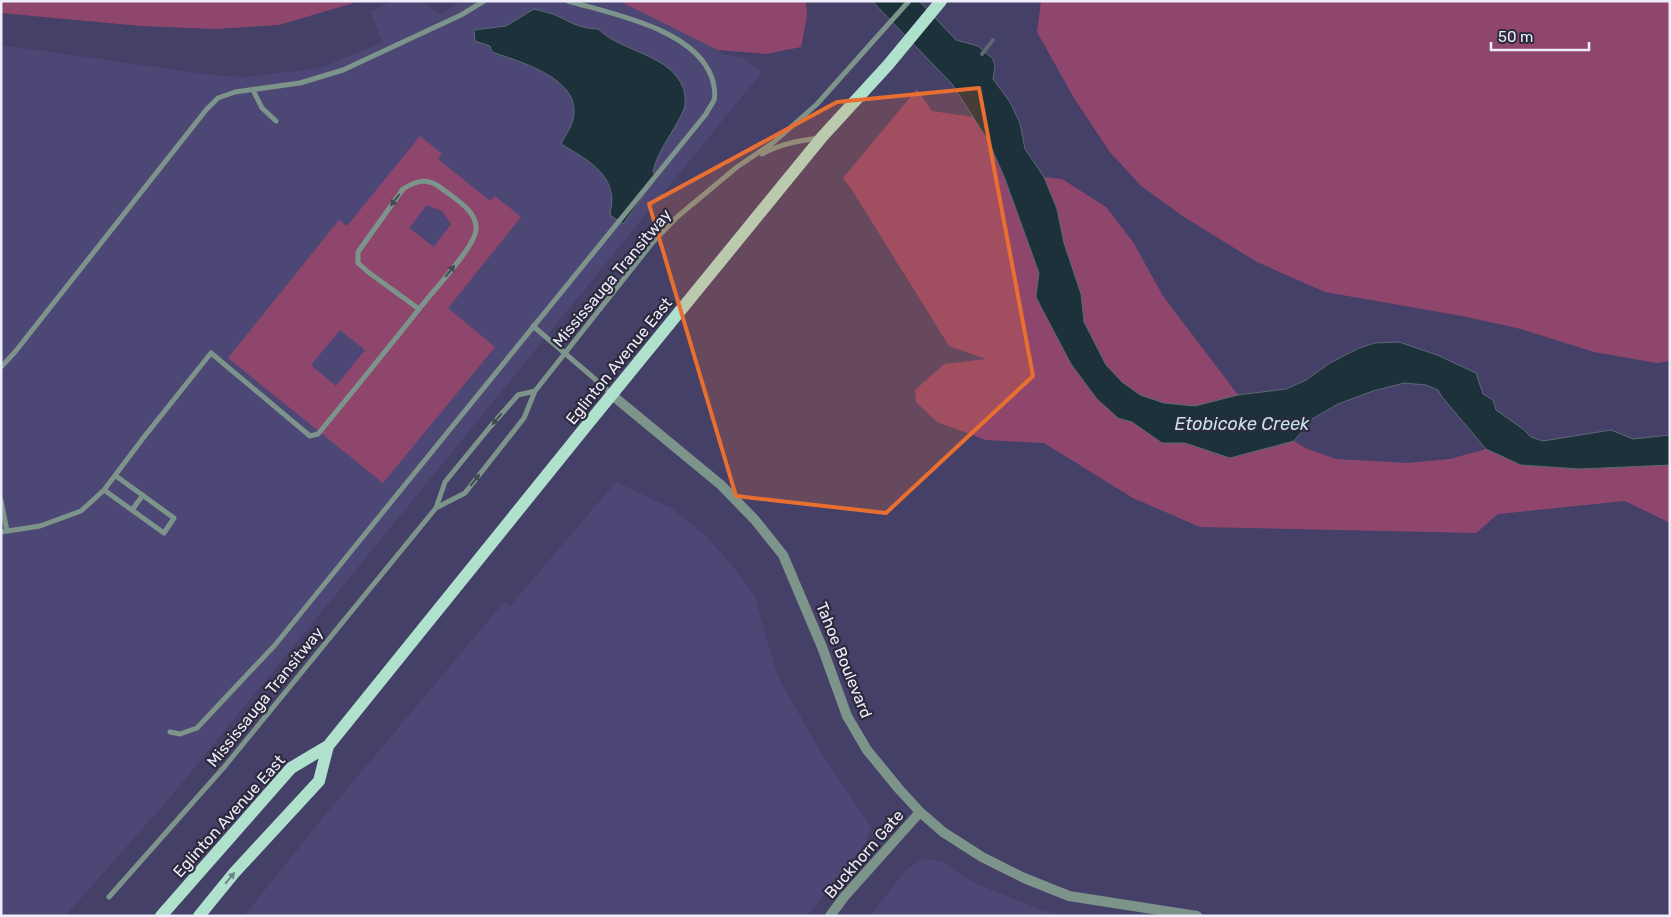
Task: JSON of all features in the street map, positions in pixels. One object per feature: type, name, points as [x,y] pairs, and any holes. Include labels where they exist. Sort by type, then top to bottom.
[{"type":"main road","name":"Eglinton Avenue East","points":[[161,916],[290,768],[328,746],[822,138],[888,66],[941,1]]},
{"type":"main road","name":"Eglinton Avenue East","points":[[199,916],[234,873],[319,781],[328,746]]},
{"type":"street","name":"Tahoe Boulevard","points":[[612,395],[721,485],[755,520],[783,555],[822,647],[847,716],[867,750],[920,812],[943,832],[982,857],[1024,878],[1069,896],[1197,916]]},
{"type":"street","name":"Buckhorn Gate","points":[[830,916],[920,812]]},
{"type":"lane","points":[[1,368],[206,110],[218,98],[235,92],[300,83],[344,70],[461,15],[484,1]]},
{"type":"lane","points":[[170,732],[180,734],[197,728],[275,646],[706,114],[714,99],[714,86],[710,72],[698,57],[679,39],[654,27],[568,1]]},
{"type":"lane","name":"Mississauga Transitway","points":[[436,508],[465,493],[524,418],[535,391],[653,242],[677,217],[737,167],[774,142],[817,104],[909,1]]},
{"type":"lane","points":[[253,90],[262,108],[276,121]]},
{"type":"lane","name":"Mississauga Transitway","points":[[737,167],[774,148],[797,141],[822,138]]},
{"type":"lane","points":[[1,500],[4,532],[40,526],[81,511],[116,476],[144,437],[211,353],[310,436],[318,434],[458,261],[474,238],[476,228],[474,217],[466,207],[433,182],[413,182],[403,189],[358,252],[358,263],[419,309]]},
{"type":"lane","points":[[533,326],[612,395]]},
{"type":"lane","name":"Mississauga Transitway","points":[[109,898],[225,766],[436,508],[445,482],[490,427],[518,395],[535,391]]},
{"type":"lane","points":[[104,490],[164,533],[174,518],[116,476]]},
{"type":"lane","points":[[132,510],[143,495]]},
{"type":"highlighted area","points":[[979,88],[1033,376],[886,513],[736,496],[649,204],[837,102]]},
{"type":"shaded area","points":[[1,1],[360,1],[279,25],[215,29],[141,26],[1,13]]},
{"type":"shaded area","points":[[392,1],[425,1],[427,5],[440,15],[461,1],[623,1],[707,35],[722,54],[742,58],[762,72],[173,794],[65,916],[1,916],[1,45],[218,76],[246,77],[321,68],[382,42],[371,11]]},
{"type":"shaded area","points":[[619,1],[806,1],[807,17],[801,47],[766,54],[718,50]]},
{"type":"shaded area","points":[[1041,1],[1670,1],[1670,361],[1657,363],[1594,352],[1521,329],[1462,316],[1325,292],[1257,262],[1184,217],[1141,186],[1109,151],[1074,98],[1037,32]]},
{"type":"shaded area","points":[[917,89],[932,111],[973,117],[989,142],[1005,179],[1039,273],[1036,297],[1097,399],[1118,418],[1132,422],[1162,443],[1185,443],[1230,458],[1294,441],[1305,448],[1336,459],[1408,463],[1450,459],[1486,449],[1521,465],[1580,469],[1670,465],[1670,523],[1625,501],[1498,514],[1476,533],[1200,527],[1133,498],[1044,443],[986,440],[937,422],[916,402],[915,390],[944,364],[986,359],[949,346],[843,178]]},
{"type":"shaded area","points":[[420,136],[442,154],[438,159],[490,201],[495,196],[521,217],[448,308],[495,347],[383,483],[228,358],[339,220],[347,226]],"holes":[[[427,205],[442,211],[451,224],[434,247],[409,228]],[[340,330],[365,350],[336,386],[311,365]]]},
{"type":"shaded area","points":[[1044,177],[1062,179],[1106,207],[1133,242],[1163,296],[1238,395],[1195,406],[1164,403],[1140,395],[1122,382],[1106,365],[1084,322],[1081,294],[1064,243],[1057,209]]},
{"type":"shaded area","points":[[616,482],[671,508],[705,535],[734,568],[754,595],[778,677],[823,756],[871,827],[866,842],[807,916],[244,916],[331,808],[504,602],[510,606]]},
{"type":"shaded area","points":[[922,859],[942,861],[972,882],[1039,909],[1067,916],[870,916],[906,870]]},
{"type":"water","name":"Etobicoke Creek","points":[[872,1],[919,1],[956,40],[978,46],[993,59],[995,66],[993,79],[1010,102],[1020,123],[1025,149],[1044,177],[1057,209],[1064,243],[1081,294],[1084,322],[1106,365],[1122,382],[1140,395],[1164,403],[1195,406],[1238,395],[1286,389],[1306,380],[1330,363],[1359,348],[1375,343],[1399,342],[1437,355],[1476,373],[1483,394],[1493,400],[1496,410],[1531,437],[1543,441],[1611,430],[1633,439],[1670,435],[1670,465],[1580,469],[1521,465],[1486,449],[1438,390],[1426,385],[1404,383],[1373,391],[1338,404],[1312,419],[1294,441],[1230,458],[1185,443],[1162,443],[1132,422],[1118,418],[1097,399],[1071,364],[1036,297],[1039,273],[1005,179],[989,142],[952,84]]},
{"type":"water","points":[[534,9],[553,14],[579,26],[598,29],[620,44],[658,61],[678,78],[684,90],[684,109],[656,162],[653,171],[656,178],[623,224],[610,215],[612,195],[604,176],[591,163],[561,144],[574,116],[572,100],[566,89],[544,72],[492,52],[490,46],[475,41],[474,30],[506,26]]},
{"type":"waterway","points":[[982,54],[993,40]]}]
